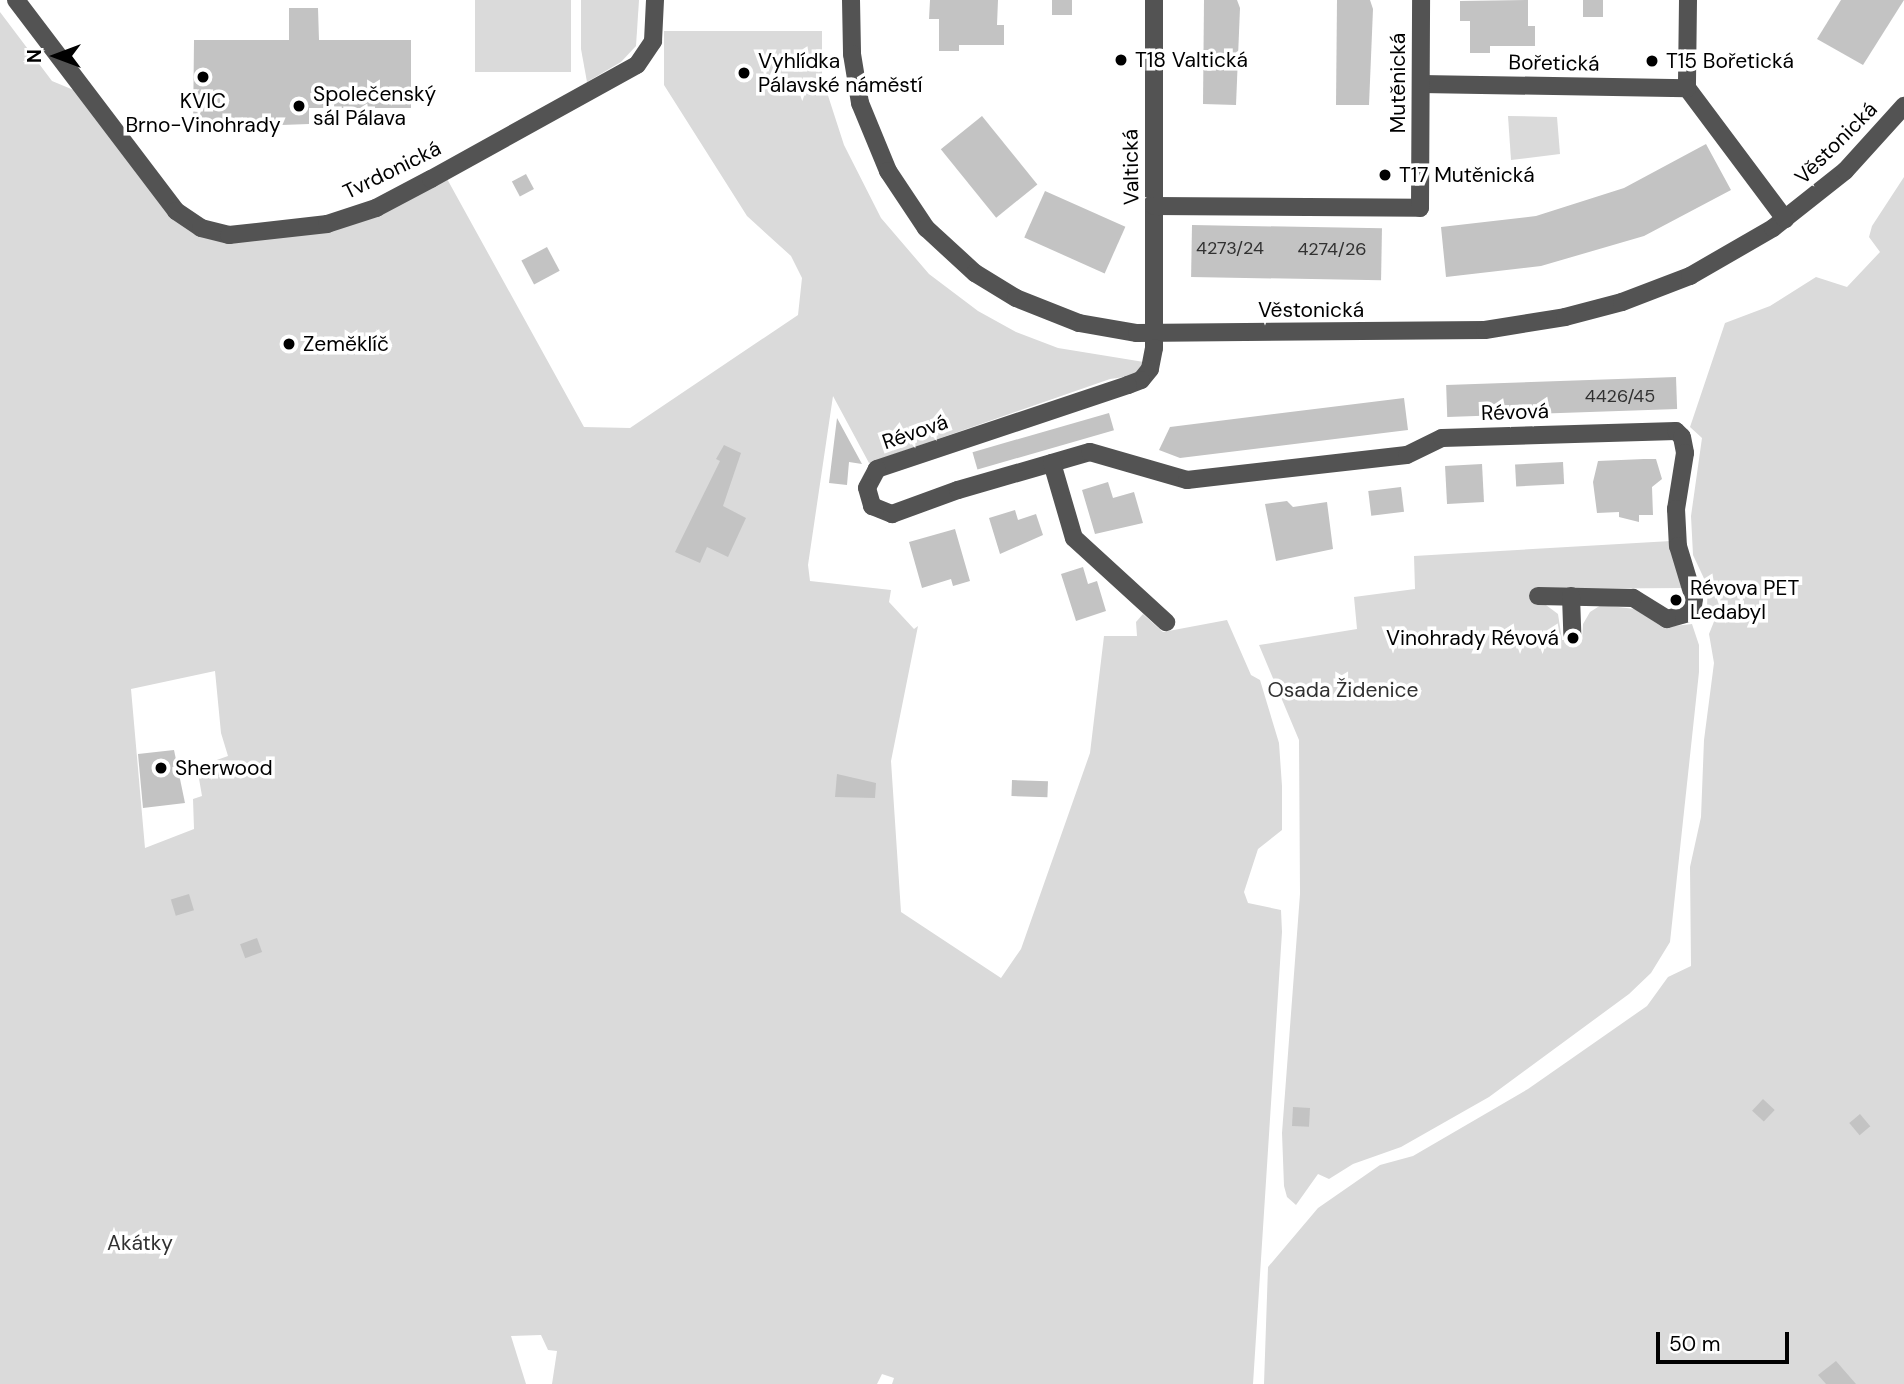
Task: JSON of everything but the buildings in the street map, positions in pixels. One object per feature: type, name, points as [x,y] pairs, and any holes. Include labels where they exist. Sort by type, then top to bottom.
[{"type":"street","name":"Tvrdonická","points":[[16,0],[176,211],[201,228],[229,234],[297,230],[376,208],[637,65],[647,54],[654,34],[655,0]]},
{"type":"street","name":"Věstonická","points":[[851,0],[852,54],[860,103],[888,171],[926,228],[975,273],[1036,308],[1079,323],[1154,333],[1451,331],[1528,324],[1657,290],[1716,262],[1785,219],[1845,171],[1904,106]]},
{"type":"street","name":"Valtická","points":[[1154,0],[1154,333]]},
{"type":"street","name":"Mutěnická","points":[[1154,206],[1420,208],[1421,0]]},
{"type":"street","points":[[1688,0],[1687,88],[1785,219]]},
{"type":"street","name":"Bořetická","points":[[1421,84],[1687,88]]},
{"type":"street","name":"Révová","points":[[1154,333],[1153,360],[1141,380],[892,463],[872,473],[867,488],[872,506],[892,514],[1090,452],[1110,454],[1164,477],[1187,480],[1407,455],[1442,438],[1676,431],[1682,436],[1685,453],[1676,509],[1678,546],[1694,599],[1692,612],[1667,619],[1633,598],[1538,596]]},
{"type":"street","points":[[1052,463],[1074,537],[1166,622]]},
{"type":"street","points":[[1571,596],[1572,634]]},
{"type":"green space","points":[[475,0],[571,0],[571,72],[475,72]]},
{"type":"green space","points":[[581,0],[639,0],[636,46],[621,62],[587,82],[581,49]]},
{"type":"green space","name":"Akátky","points":[[0,12],[52,81],[76,91],[178,216],[262,237],[446,177],[584,427],[630,428],[798,315],[802,278],[791,256],[747,216],[664,85],[664,31],[822,31],[822,77],[844,145],[881,218],[929,274],[978,311],[1016,332],[1058,348],[1144,362],[1138,375],[1110,379],[869,463],[833,396],[808,565],[810,581],[891,590],[889,602],[914,629],[918,626],[891,761],[901,912],[1001,978],[1021,949],[1090,753],[1104,636],[1137,636],[1136,622],[1143,614],[1163,632],[1227,620],[1251,675],[1260,680],[1279,743],[1282,830],[1258,849],[1244,892],[1248,903],[1281,910],[1282,932],[1253,1384],[892,1384],[894,1378],[882,1374],[877,1384],[552,1384],[557,1351],[548,1350],[541,1335],[511,1336],[526,1384],[0,1384]],"holes":[[[215,671],[221,733],[228,756],[197,767],[202,796],[193,799],[194,829],[145,848],[131,689]]]},
{"type":"green space","points":[[1508,116],[1557,117],[1560,154],[1511,160]]},
{"type":"green space","points":[[1904,177],[1904,1384],[1264,1384],[1268,1267],[1318,1208],[1380,1165],[1413,1156],[1528,1089],[1647,1006],[1668,977],[1691,966],[1690,867],[1701,817],[1704,740],[1714,663],[1709,634],[1717,614],[1707,605],[1708,587],[1693,555],[1691,516],[1702,438],[1690,427],[1725,323],[1770,306],[1816,277],[1847,287],[1880,252],[1869,237],[1872,226]]},
{"type":"green space","name":"Osada Židenice","points":[[1671,541],[1684,588],[1536,589],[1542,602],[1558,614],[1562,640],[1582,641],[1583,624],[1590,612],[1601,605],[1635,609],[1665,627],[1692,624],[1699,645],[1699,672],[1670,942],[1651,973],[1629,994],[1489,1097],[1401,1147],[1353,1164],[1329,1179],[1318,1174],[1296,1205],[1287,1197],[1284,1186],[1282,1133],[1300,894],[1299,740],[1259,645],[1357,629],[1354,597],[1415,589],[1414,556]]},
{"type":"place","name":"T18 Valtická","points":[[1121,60]]},
{"type":"place","name":"T15 Bořetická","points":[[1652,61]]},
{"type":"place","name":"Vyhlídka Pálavské náměstí","points":[[744,73]]},
{"type":"place","name":"KVIC Brno-Vinohrady","points":[[203,77]]},
{"type":"place","name":"Společenský sál Pálava","points":[[299,106]]},
{"type":"place","name":"T17 Mutěnická","points":[[1385,175]]},
{"type":"place","name":"Zeměklíč","points":[[289,344]]},
{"type":"place","name":"Révova PET Ledabyl","points":[[1676,600]]},
{"type":"place","name":"Vinohrady Révová","points":[[1573,638]]},
{"type":"place","name":"Sherwood","points":[[161,768]]}]
